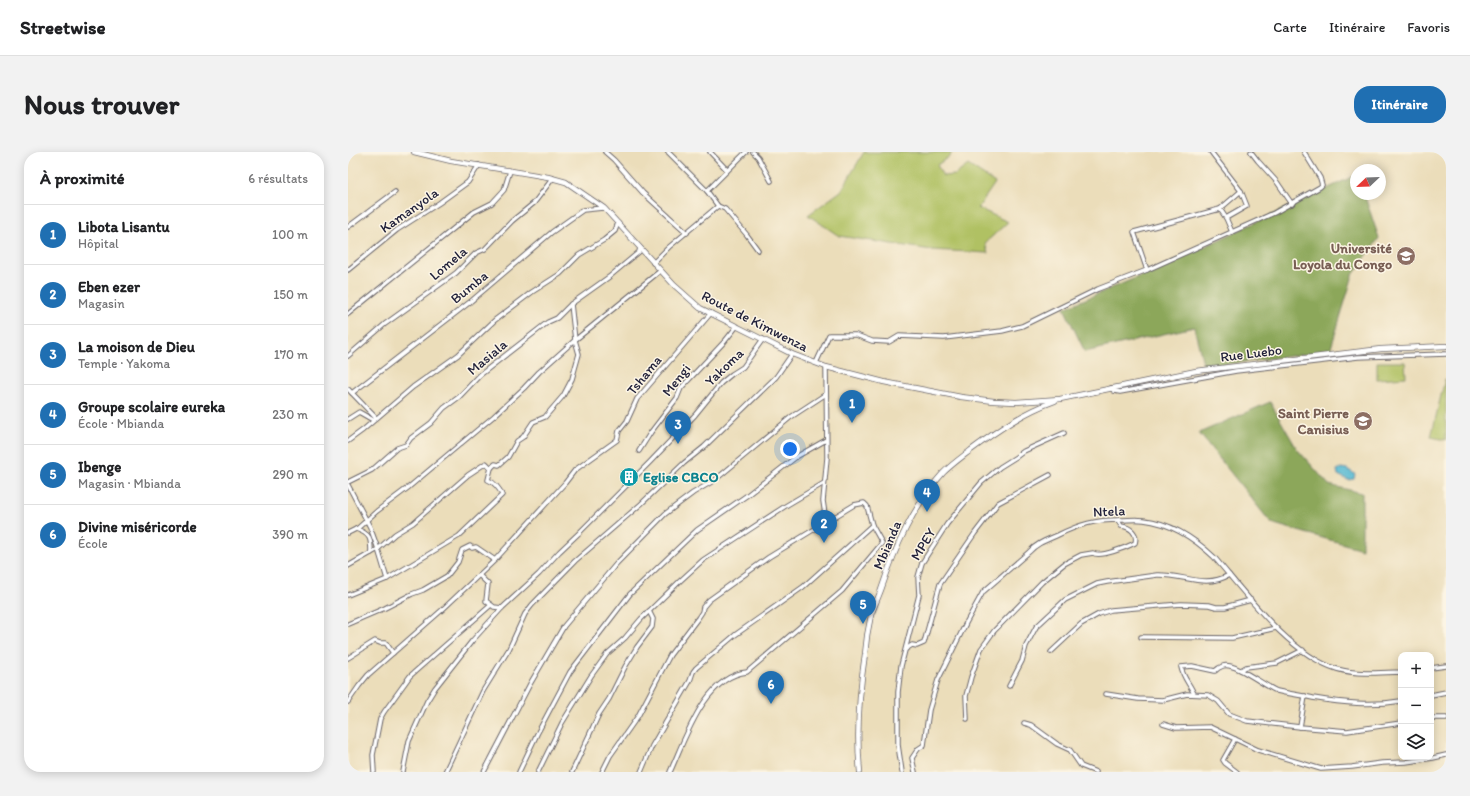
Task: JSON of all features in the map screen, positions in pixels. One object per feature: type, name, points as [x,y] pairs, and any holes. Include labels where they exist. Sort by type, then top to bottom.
[{"type":"street","name":"Route de Kimwenza","points":[[414,152],[479,166],[553,178],[566,182],[604,208],[660,271],[685,296],[698,306],[792,354],[826,367],[884,382],[974,399],[1016,402],[1060,398]]},
{"type":"street","points":[[605,152],[643,193],[686,233]]},
{"type":"street","points":[[668,152],[707,191],[718,206],[725,209],[758,250]]},
{"type":"street","points":[[710,152],[727,170]]},
{"type":"street","points":[[707,191],[746,152]]},
{"type":"street","points":[[753,152],[758,157],[771,182]]},
{"type":"street","points":[[1211,152],[1241,191],[1247,206],[1226,218]]},
{"type":"street","points":[[1251,152],[1277,182],[1292,204]]},
{"type":"street","points":[[816,363],[829,335],[856,335],[872,341],[889,342],[899,336],[944,338],[1002,331],[1024,326],[1098,289],[1148,270],[1292,204],[1322,185],[1320,178],[1304,152]]},
{"type":"street","name":"Kamanyola","points":[[348,270],[397,230],[468,182],[479,166]]},
{"type":"street","points":[[348,314],[474,212],[492,203],[504,189],[510,171]]},
{"type":"street","name":"Lomela","points":[[348,356],[385,324],[456,273],[476,253],[485,248],[512,221],[534,204],[553,178]]},
{"type":"street","points":[[1148,270],[1134,232],[1220,209],[1241,191]]},
{"type":"street","points":[[348,227],[395,192]]},
{"type":"street","points":[[653,263],[669,247],[718,206]]},
{"type":"street","name":"Bumba","points":[[352,393],[470,302],[552,232],[583,210],[604,208]]},
{"type":"street","points":[[1220,209],[1232,232]]},
{"type":"street","points":[[348,441],[363,430],[413,386],[458,355],[495,320],[532,292],[560,274],[579,255],[604,240],[615,231],[618,223]]},
{"type":"street","name":"Masiala","points":[[348,484],[372,470],[396,448],[406,445],[411,438],[431,423],[444,408],[459,397],[480,375],[548,322],[557,318],[571,304],[609,277],[639,252],[640,248]]},
{"type":"street","points":[[348,533],[356,529],[409,487],[494,416],[539,372],[575,340],[660,271]]},
{"type":"street","points":[[348,595],[387,579],[459,536],[502,495],[499,488],[488,480],[491,468],[495,464],[499,465],[507,457],[517,441],[523,437],[533,422],[545,417],[563,396],[572,379],[579,355],[575,340],[571,304]]},
{"type":"street","name":"Tshama","points":[[348,702],[368,675],[442,610],[495,560],[565,483],[574,471],[617,440],[619,431],[627,421],[637,399],[711,313]]},
{"type":"street","name":"Mengi","points":[[639,451],[651,432],[677,398],[681,388],[737,326]]},
{"type":"street","name":"Yakoma","points":[[402,772],[413,730],[431,695],[472,641],[502,608],[539,574],[559,552],[617,496],[695,415],[721,383],[742,367],[762,339]]},
{"type":"street","name":"Rue Luebo","points":[[1060,398],[1196,371],[1236,365],[1381,349],[1446,346]]},
{"type":"street","points":[[445,772],[483,691],[509,649],[523,619],[532,605],[575,561],[647,498],[684,463],[704,447],[776,377],[792,354]]},
{"type":"street","points":[[1109,388],[1120,392],[1236,371],[1358,357],[1446,354]]},
{"type":"street","points":[[826,367],[827,465],[823,501],[826,522]]},
{"type":"street","points":[[348,389],[374,419]]},
{"type":"street","points":[[484,772],[530,684],[564,626],[617,563],[665,514],[693,493],[715,480],[791,417],[826,394]]},
{"type":"street","name":"Mbianda","points":[[860,772],[858,717],[868,633],[871,615],[898,542],[920,502],[944,472],[989,437],[1023,414],[1060,398]]},
{"type":"street","points":[[348,419],[359,412],[374,419]]},
{"type":"street","name":"MPEY","points":[[902,772],[898,745],[898,692],[901,666],[919,595],[918,577],[922,563],[948,524],[975,489],[1000,467],[1024,450],[1064,433]]},
{"type":"street","points":[[519,772],[537,734],[570,672],[630,594],[697,530],[746,496],[796,457],[826,440]]},
{"type":"street","points":[[348,566],[378,549],[395,534],[413,523],[468,475],[486,463],[491,468]]},
{"type":"street","points":[[906,648],[912,645],[917,646],[924,643],[940,584],[958,556],[997,504],[1050,475]]},
{"type":"street","points":[[538,772],[562,723],[598,665],[649,611],[703,560],[824,483]]},
{"type":"street","points":[[348,484],[367,519],[387,579]]},
{"type":"street","points":[[602,772],[610,756],[638,716],[670,655],[698,618],[703,607],[709,600],[751,569],[826,522],[854,505],[864,503],[867,506],[872,525],[882,543],[842,591],[747,672],[737,673],[730,677],[703,702],[695,714],[670,772]]},
{"type":"street","points":[[967,719],[966,696],[980,649],[994,631],[1042,582],[1064,564],[1081,555],[1093,553],[1095,555],[1101,555],[1135,543],[1136,538],[1134,531],[1127,527],[1121,526],[1118,520]]},
{"type":"street","name":"Ntela","points":[[915,772],[912,758],[918,749],[924,745],[929,710],[938,680],[966,623],[984,592],[1034,546],[1088,522],[1118,520],[1149,521],[1178,531],[1202,546],[1276,628],[1322,663],[1337,669],[1366,673],[1398,672]]},
{"type":"street","points":[[641,772],[652,746],[696,668],[735,635],[802,587],[872,525]]},
{"type":"street","points":[[356,529],[365,532],[370,538],[371,553]]},
{"type":"street","points":[[348,624],[423,590],[447,576],[458,562],[462,550],[470,546],[472,548],[476,547],[495,560]]},
{"type":"street","points":[[1009,686],[1036,627],[1066,600],[1083,590],[1107,582],[1165,574],[1207,582],[1221,580],[1229,575]]},
{"type":"street","points":[[479,575],[488,584],[486,598],[490,605],[495,608],[502,608]]},
{"type":"street","points":[[1051,652],[1081,624],[1111,610],[1182,604],[1225,607],[1251,600]]},
{"type":"street","points":[[374,772],[373,755],[380,719],[384,712],[410,676],[490,605]]},
{"type":"street","points":[[572,772],[599,714],[609,699],[637,647],[652,627],[653,619],[649,611]]},
{"type":"street","points":[[1141,637],[1232,638],[1276,628]]},
{"type":"street","points":[[348,658],[375,641],[386,643],[394,652]]},
{"type":"street","points":[[1241,670],[1251,666],[1277,664],[1303,650]]},
{"type":"street","points":[[1194,694],[1190,685],[1182,675],[1180,667],[1192,666],[1215,671],[1223,666],[1227,666],[1241,670],[1256,680],[1276,690],[1305,696],[1358,704],[1378,704],[1398,701]]},
{"type":"street","points":[[1434,668],[1446,666]]},
{"type":"street","points":[[1434,694],[1446,692]]},
{"type":"street","points":[[1106,694],[1163,700],[1194,694],[1212,697],[1218,701],[1229,714],[1247,721],[1300,727],[1347,731],[1398,723]]},
{"type":"street","points":[[1300,727],[1305,696]]},
{"type":"street","points":[[1434,718],[1446,718]]},
{"type":"street","points":[[1024,723],[1030,725],[1057,744],[1070,750],[1081,766],[1096,772]]},
{"type":"street","points":[[1163,724],[1176,728],[1210,727],[1258,750],[1322,768],[1352,768],[1382,763],[1412,761],[1446,755]]},
{"type":"street","points":[[1235,740],[1224,760],[1225,763],[1237,772]]},
{"type":"green space","points":[[864,152],[952,152],[950,156],[937,165],[943,176],[955,175],[968,165],[995,183],[978,208],[1008,222],[985,243],[988,253],[932,250],[839,236],[808,215],[841,191]]},
{"type":"green space","points":[[1350,178],[1350,200],[1366,200],[1379,238],[1353,275],[1330,351],[1204,367],[1194,327],[1085,352],[1064,308],[1157,269]]},
{"type":"green space","points":[[1377,362],[1405,362],[1406,377],[1377,379]]},
{"type":"green space","points":[[1446,379],[1446,440],[1431,437]]},
{"type":"green space","points":[[1270,402],[1297,449],[1329,485],[1362,493],[1362,549],[1271,523],[1199,433]]},
{"type":"water","points":[[1341,468],[1347,469],[1355,474],[1354,479],[1348,480],[1338,475],[1337,470]]},
{"type":"place","name":"Université Loyola du Congo","points":[[1406,256]]},
{"type":"place","name":"Saint Pierre Canisius","points":[[1363,421]]},
{"type":"place","name":"Libota Lisantu","points":[[852,423]]},
{"type":"place","name":"La moison de Dieu","points":[[678,444]]},
{"type":"place","name":"Eglise CBCO","points":[[629,477]]},
{"type":"place","name":"Groupe scolaire eureka","points":[[927,512]]},
{"type":"place","name":"Eben ezer","points":[[824,543]]},
{"type":"place","name":"Ibenge","points":[[863,624]]},
{"type":"place","name":"Divine miséricorde","points":[[771,704]]}]
